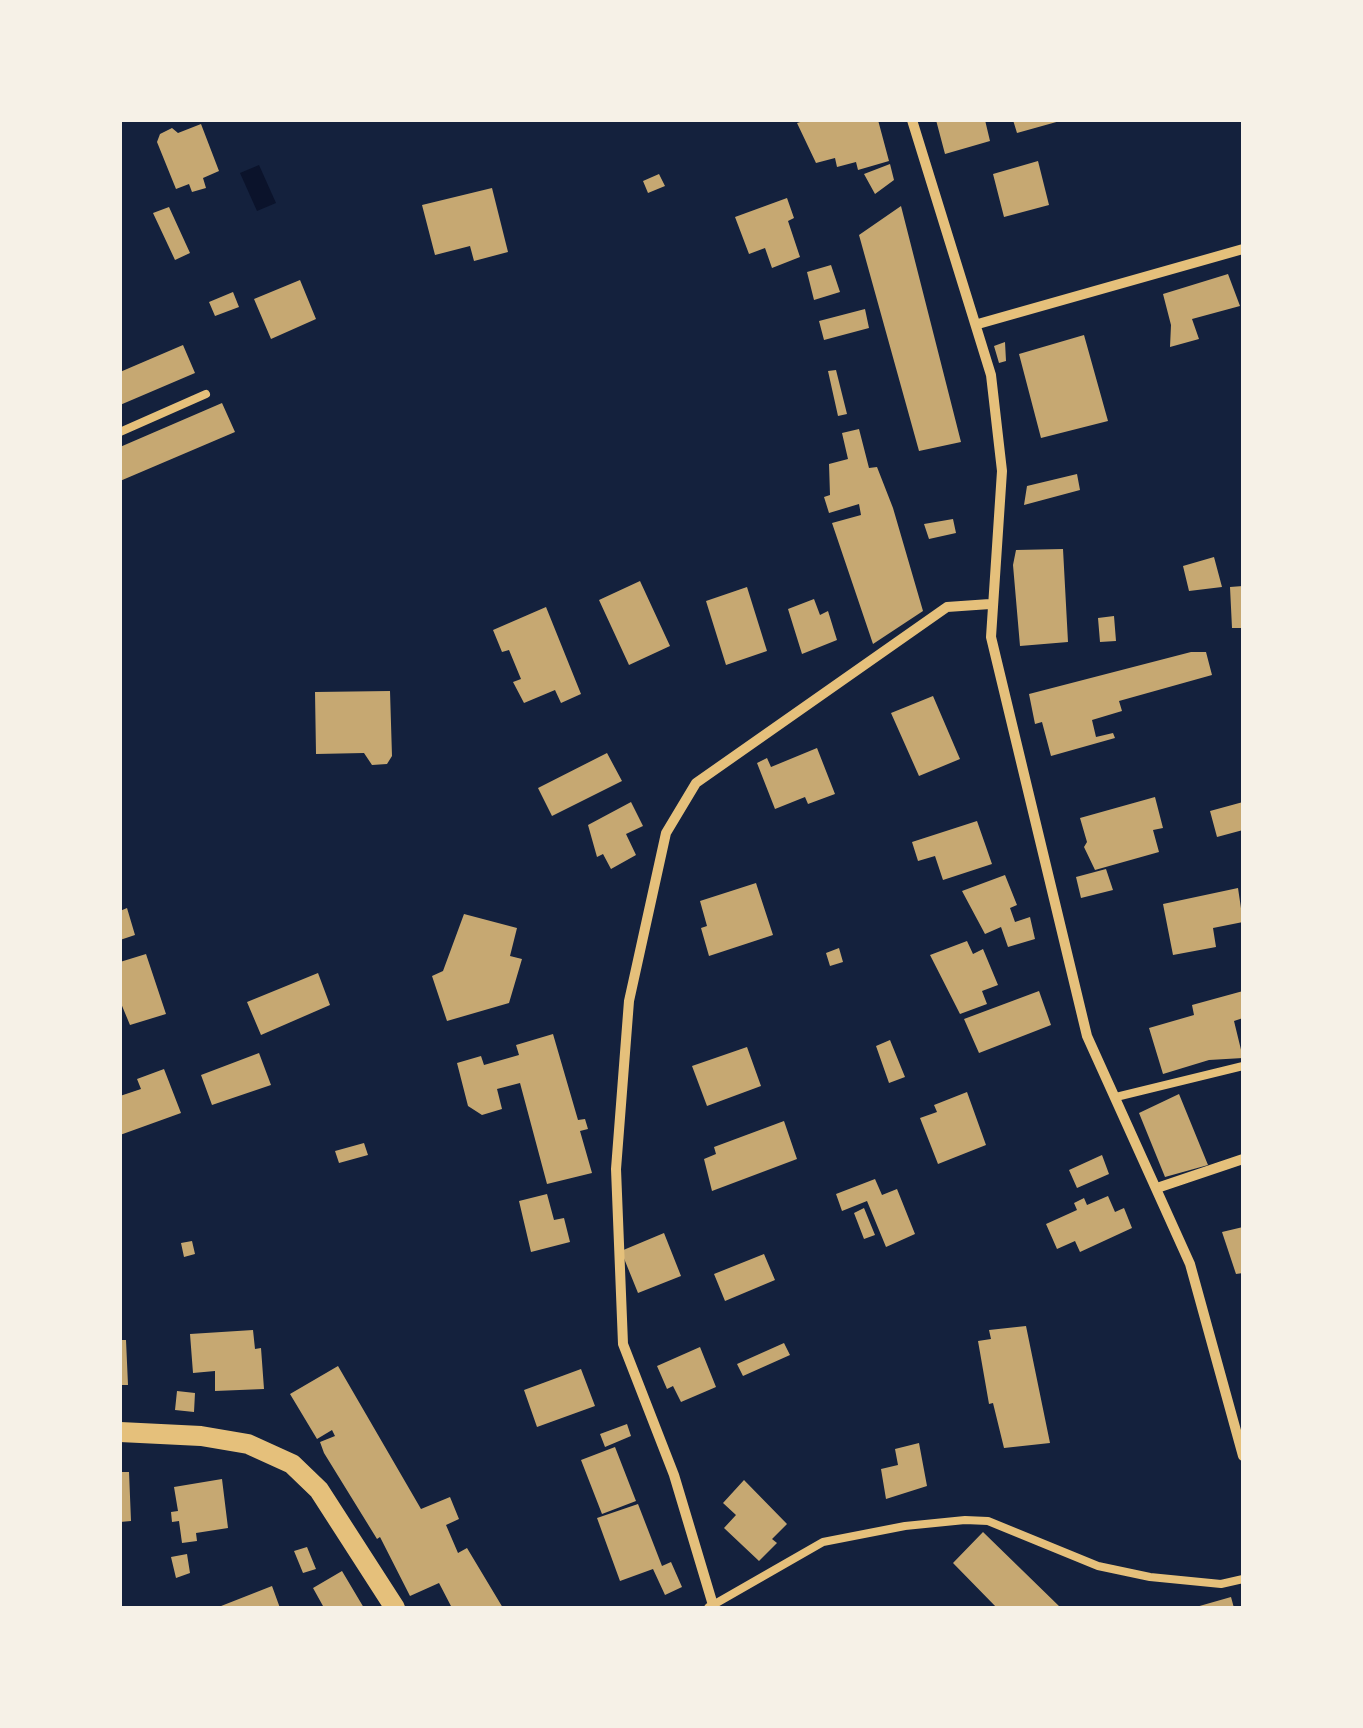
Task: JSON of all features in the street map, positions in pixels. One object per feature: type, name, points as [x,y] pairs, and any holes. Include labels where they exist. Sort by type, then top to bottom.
[{"type":"main road","points":[[120,1432],[200,1436],[248,1444],[292,1464],[319,1490],[395,1608]]},
{"type":"street","points":[[912,120],[992,375],[1002,471],[990,637],[1087,1036],[1190,1264],[1243,1456]]},
{"type":"street","points":[[978,324],[1243,249]]},
{"type":"street","points":[[712,1607],[674,1475],[623,1344],[616,1169],[629,1001],[650,888],[666,834],[696,783],[946,607],[990,604]]},
{"type":"street","points":[[1157,1188],[1243,1159]]},
{"type":"lane","points":[[120,432],[206,394]]},
{"type":"lane","points":[[1116,1097],[1243,1066]]},
{"type":"lane","points":[[712,1607],[823,1542],[905,1526],[965,1520],[988,1521],[1098,1566],[1150,1577],[1221,1584],[1243,1579]]},
{"type":"water","points":[[259,165],[276,203],[257,211],[240,173]]},
{"type":"building","points":[[878,120],[889,161],[858,170],[856,162],[837,167],[835,158],[816,163],[797,123]]},
{"type":"building","points":[[936,120],[985,120],[990,141],[945,154]]},
{"type":"building","points":[[1013,120],[1060,120],[1060,121],[1017,133]]},
{"type":"building","points":[[201,124],[219,171],[203,178],[206,188],[192,192],[189,184],[176,189],[157,142],[160,134],[172,128],[178,133]]},
{"type":"building","points":[[1038,161],[1049,205],[1004,217],[993,174]]},
{"type":"building","points":[[890,164],[894,180],[875,194],[864,174]]},
{"type":"building","points":[[659,174],[665,186],[648,193],[643,181]]},
{"type":"building","points":[[492,188],[508,252],[474,261],[470,246],[435,255],[422,205]]},
{"type":"building","points":[[787,198],[794,218],[788,221],[800,257],[772,268],[765,248],[749,254],[735,217]]},
{"type":"building","points":[[901,206],[961,442],[919,451],[859,235]]},
{"type":"building","points":[[169,207],[190,253],[175,260],[153,213]]},
{"type":"building","points":[[831,265],[840,292],[814,300],[807,272]]},
{"type":"building","points":[[1228,274],[1240,306],[1192,319],[1199,339],[1170,347],[1171,325],[1163,294]]},
{"type":"building","points":[[300,280],[316,319],[271,339],[254,299]]},
{"type":"building","points":[[233,292],[239,307],[215,316],[209,302]]},
{"type":"building","points":[[865,309],[869,328],[824,340],[819,321]]},
{"type":"building","points":[[1084,335],[1108,421],[1041,438],[1019,354]]},
{"type":"building","points":[[1005,342],[1006,361],[999,363],[994,346]]},
{"type":"building","points":[[183,345],[195,373],[120,405],[120,372]]},
{"type":"building","points":[[836,370],[847,414],[838,416],[828,371]]},
{"type":"building","points":[[222,403],[235,432],[120,481],[120,447]]},
{"type":"building","points":[[859,429],[869,468],[877,467],[893,508],[923,611],[873,644],[832,523],[861,515],[859,504],[829,513],[824,497],[830,495],[829,464],[848,459],[842,433]]},
{"type":"building","points":[[1077,474],[1080,490],[1024,505],[1027,486]]},
{"type":"building","points":[[953,519],[956,533],[929,539],[924,524]]},
{"type":"building","points":[[1063,549],[1068,642],[1020,646],[1013,565],[1016,550]]},
{"type":"building","points":[[1214,557],[1222,587],[1189,591],[1183,566]]},
{"type":"building","points":[[640,581],[670,646],[629,665],[599,600]]},
{"type":"building","points":[[1243,586],[1243,628],[1232,628],[1230,587]]},
{"type":"building","points":[[747,587],[767,651],[726,665],[706,601]]},
{"type":"building","points":[[814,599],[820,615],[828,611],[837,640],[802,654],[788,609]]},
{"type":"building","points":[[546,607],[581,694],[561,703],[555,690],[524,703],[513,682],[521,679],[509,650],[502,652],[493,630]]},
{"type":"building","points":[[1114,616],[1116,641],[1100,642],[1098,618]]},
{"type":"building","points":[[1191,652],[1206,652],[1212,675],[1119,701],[1122,711],[1092,720],[1096,737],[1113,733],[1115,738],[1051,756],[1042,722],[1035,724],[1029,694]]},
{"type":"building","points":[[390,691],[392,756],[387,764],[372,765],[364,753],[316,754],[315,692]]},
{"type":"building","points":[[933,696],[960,759],[919,776],[891,713]]},
{"type":"building","points":[[817,748],[835,794],[808,804],[805,797],[775,809],[757,763],[767,758],[771,767]]},
{"type":"building","points":[[607,753],[622,781],[552,816],[538,788]]},
{"type":"building","points":[[1155,797],[1163,828],[1153,830],[1159,852],[1095,870],[1084,847],[1087,842],[1080,818]]},
{"type":"building","points":[[631,802],[643,826],[626,834],[636,855],[611,869],[603,854],[597,857],[588,825]]},
{"type":"building","points":[[1243,802],[1243,830],[1217,837],[1210,811]]},
{"type":"building","points":[[977,821],[992,864],[943,880],[935,856],[918,861],[912,842]]},
{"type":"building","points":[[1106,869],[1113,890],[1081,898],[1076,877]]},
{"type":"building","points":[[1005,875],[1017,905],[1010,908],[1015,922],[1030,917],[1035,939],[1008,947],[1001,927],[985,934],[962,891]]},
{"type":"building","points":[[756,883],[773,935],[709,956],[701,928],[707,926],[700,901]]},
{"type":"building","points":[[1238,888],[1243,922],[1213,928],[1216,947],[1173,955],[1163,904]]},
{"type":"building","points":[[127,908],[135,935],[120,940],[120,911]]},
{"type":"building","points":[[464,914],[517,928],[510,956],[522,959],[509,1003],[447,1021],[432,976],[443,971]]},
{"type":"building","points":[[967,941],[973,954],[983,949],[998,985],[982,991],[987,1004],[960,1014],[930,955]]},
{"type":"building","points":[[839,948],[843,962],[830,966],[826,953]]},
{"type":"building","points":[[146,954],[166,1014],[130,1025],[120,1001],[120,962]]},
{"type":"building","points":[[318,973],[330,1005],[261,1035],[247,1002]]},
{"type":"building","points":[[1039,991],[1051,1025],[979,1053],[964,1019]]},
{"type":"building","points":[[1243,991],[1243,1018],[1234,1021],[1243,1058],[1209,1060],[1163,1074],[1149,1028],[1194,1015],[1192,1005]]},
{"type":"building","points":[[553,1034],[578,1120],[585,1119],[588,1129],[580,1131],[592,1173],[547,1184],[520,1083],[497,1089],[502,1109],[482,1115],[468,1106],[457,1063],[481,1056],[484,1065],[519,1055],[516,1045]]},
{"type":"building","points":[[890,1040],[905,1077],[889,1083],[876,1046]]},
{"type":"building","points":[[747,1047],[761,1086],[707,1106],[692,1066]]},
{"type":"building","points":[[259,1053],[271,1085],[212,1105],[201,1075]]},
{"type":"building","points":[[164,1069],[181,1113],[120,1135],[120,1096],[141,1089],[137,1079]]},
{"type":"building","points":[[967,1092],[986,1145],[938,1164],[920,1118],[937,1112],[934,1105]]},
{"type":"building","points":[[1179,1094],[1208,1165],[1165,1177],[1139,1113]]},
{"type":"building","points":[[784,1121],[797,1159],[712,1191],[704,1159],[716,1154],[714,1147]]},
{"type":"building","points":[[364,1143],[368,1155],[339,1163],[335,1151]]},
{"type":"building","points":[[1102,1155],[1109,1174],[1077,1188],[1069,1170]]},
{"type":"building","points":[[875,1179],[882,1195],[897,1189],[915,1234],[886,1247],[867,1201],[842,1211],[836,1194]]},
{"type":"building","points":[[547,1194],[554,1220],[564,1218],[570,1242],[531,1252],[519,1201]]},
{"type":"building","points":[[1108,1196],[1115,1212],[1124,1208],[1132,1228],[1080,1252],[1075,1241],[1057,1249],[1046,1224],[1077,1210],[1074,1203],[1084,1198],[1087,1205]]},
{"type":"building","points":[[864,1208],[875,1235],[864,1239],[854,1213]]},
{"type":"building","points":[[1243,1227],[1243,1273],[1236,1274],[1222,1232]]},
{"type":"building","points":[[664,1233],[681,1276],[638,1293],[621,1251]]},
{"type":"building","points":[[192,1241],[195,1254],[184,1257],[181,1243]]},
{"type":"building","points":[[764,1254],[775,1280],[725,1301],[714,1274]]},
{"type":"building","points":[[1026,1326],[1050,1443],[1004,1448],[993,1403],[989,1404],[978,1341],[991,1339],[989,1330]]},
{"type":"building","points":[[253,1330],[255,1349],[261,1348],[264,1389],[215,1391],[215,1371],[193,1373],[190,1334]]},
{"type":"building","points":[[120,1340],[126,1340],[128,1385],[120,1385]]},
{"type":"building","points":[[784,1343],[790,1355],[743,1376],[737,1364]]},
{"type":"building","points":[[700,1347],[716,1387],[681,1402],[673,1386],[667,1389],[657,1366]]},
{"type":"building","points":[[338,1366],[421,1509],[450,1497],[459,1519],[446,1525],[458,1553],[467,1548],[503,1608],[452,1608],[439,1583],[410,1596],[380,1537],[377,1539],[324,1453],[320,1442],[335,1436],[332,1430],[317,1439],[290,1394]]},
{"type":"building","points":[[581,1369],[595,1406],[537,1427],[524,1390]]},
{"type":"building","points":[[177,1391],[195,1393],[194,1412],[175,1410]]},
{"type":"building","points":[[627,1424],[631,1436],[605,1447],[600,1434]]},
{"type":"building","points":[[919,1443],[927,1486],[886,1499],[881,1469],[898,1465],[895,1449]]},
{"type":"building","points":[[615,1447],[636,1501],[602,1514],[581,1460]]},
{"type":"building","points":[[120,1472],[129,1472],[131,1521],[120,1522]]},
{"type":"building","points":[[222,1479],[228,1528],[196,1533],[197,1541],[182,1543],[179,1521],[172,1522],[171,1512],[178,1511],[174,1487]]},
{"type":"building","points":[[744,1480],[787,1524],[772,1539],[777,1543],[759,1561],[724,1528],[736,1515],[723,1503]]},
{"type":"building","points":[[638,1504],[662,1566],[671,1562],[682,1587],[665,1595],[653,1569],[620,1581],[597,1518]]},
{"type":"building","points":[[983,1532],[1061,1608],[997,1608],[953,1563]]},
{"type":"building","points":[[307,1547],[316,1569],[303,1573],[294,1551]]},
{"type":"building","points":[[187,1554],[190,1573],[176,1578],[171,1557]]},
{"type":"building","points":[[342,1571],[364,1608],[319,1608],[323,1606],[313,1588]]},
{"type":"building","points":[[272,1586],[280,1608],[216,1608]]},
{"type":"building","points":[[1231,1597],[1234,1608],[1196,1608],[1196,1607]]}]
